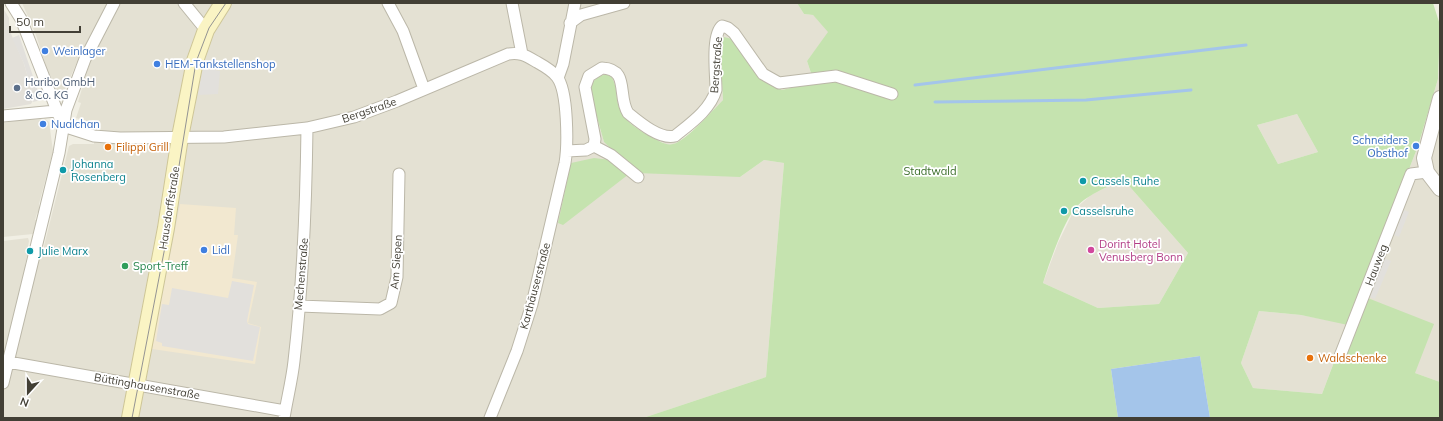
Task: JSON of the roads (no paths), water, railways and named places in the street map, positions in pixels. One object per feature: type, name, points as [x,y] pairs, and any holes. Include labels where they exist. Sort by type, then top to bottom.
[{"type":"main road","name":"Hausdorffstraße","points":[[130,418],[166,228],[180,137],[195,61],[206,30],[223,3]]},
{"type":"street","points":[[12,3],[20,19],[63,126]]},
{"type":"street","points":[[3,382],[59,153],[68,104],[85,59],[114,3]]},
{"type":"street","points":[[184,3],[206,30]]},
{"type":"street","points":[[388,3],[403,31],[424,89]]},
{"type":"street","points":[[512,3],[522,54],[549,69],[558,78]]},
{"type":"street","points":[[575,3],[563,64],[558,78],[564,105],[567,151],[586,150],[594,146],[611,155],[638,177]]},
{"type":"street","points":[[570,24],[581,15],[624,3]]},
{"type":"street","name":"Bergstraße","points":[[594,146],[595,139],[585,87],[589,76],[602,68],[613,70],[620,78],[625,109],[628,113],[655,132],[671,137],[675,136],[703,111],[714,97],[716,90],[716,38],[719,29],[722,26],[728,28],[734,33],[763,74],[779,83],[836,76],[892,94]]},
{"type":"street","name":"Bergstraße","points":[[63,126],[94,136],[120,138],[224,137],[307,128],[354,117],[508,54],[522,54]]},
{"type":"street","points":[[1440,98],[1424,158],[1427,172],[1440,189]]},
{"type":"street","points":[[3,116],[56,111]]},
{"type":"street","name":"Mechenstraße","points":[[285,415],[294,363],[306,220],[307,128]]},
{"type":"street","name":"Karthäuserstraße","points":[[490,418],[517,351],[532,304],[567,151]]},
{"type":"street","name":"Hauweg","points":[[1340,356],[1411,174],[1427,172]]},
{"type":"street","name":"Am Siepen","points":[[299,306],[380,309],[391,303],[397,277],[399,174]]},
{"type":"street","name":"Büttinghausenstraße","points":[[8,362],[136,384],[285,415]]},
{"type":"water","points":[[1200,356],[1210,418],[1118,418],[1111,369]]},
{"type":"waterway","points":[[915,85],[1246,45]]},
{"type":"waterway","points":[[935,102],[1086,100],[1191,90]]},
{"type":"tram line","points":[[132,418],[170,221],[196,62],[209,28],[226,3]]},
{"type":"place","name":"Weinlager","points":[[45,51]]},
{"type":"place","name":"HEM-Tankstellenshop","points":[[157,64]]},
{"type":"place","name":"Haribo GmbH & Co. KG","points":[[17,88]]},
{"type":"place","name":"Nualchan","points":[[43,124]]},
{"type":"place","name":"Schneiders Obsthof","points":[[1416,146]]},
{"type":"place","name":"Filippi Grill","points":[[108,147]]},
{"type":"place","name":"Johanna Rosenberg","points":[[63,170]]},
{"type":"place","name":"Cassels Ruhe","points":[[1083,181]]},
{"type":"place","name":"Casselsruhe","points":[[1064,211]]},
{"type":"place","name":"Lidl","points":[[204,250]]},
{"type":"place","name":"Dorint Hotel Venusberg Bonn","points":[[1091,250]]},
{"type":"place","name":"Julie Marx","points":[[30,251]]},
{"type":"place","name":"Sport-Treff","points":[[125,266]]},
{"type":"place","name":"Waldschenke","points":[[1310,358]]},
{"type":"park label","name":"Stadtwald","points":[[930,171]]}]
